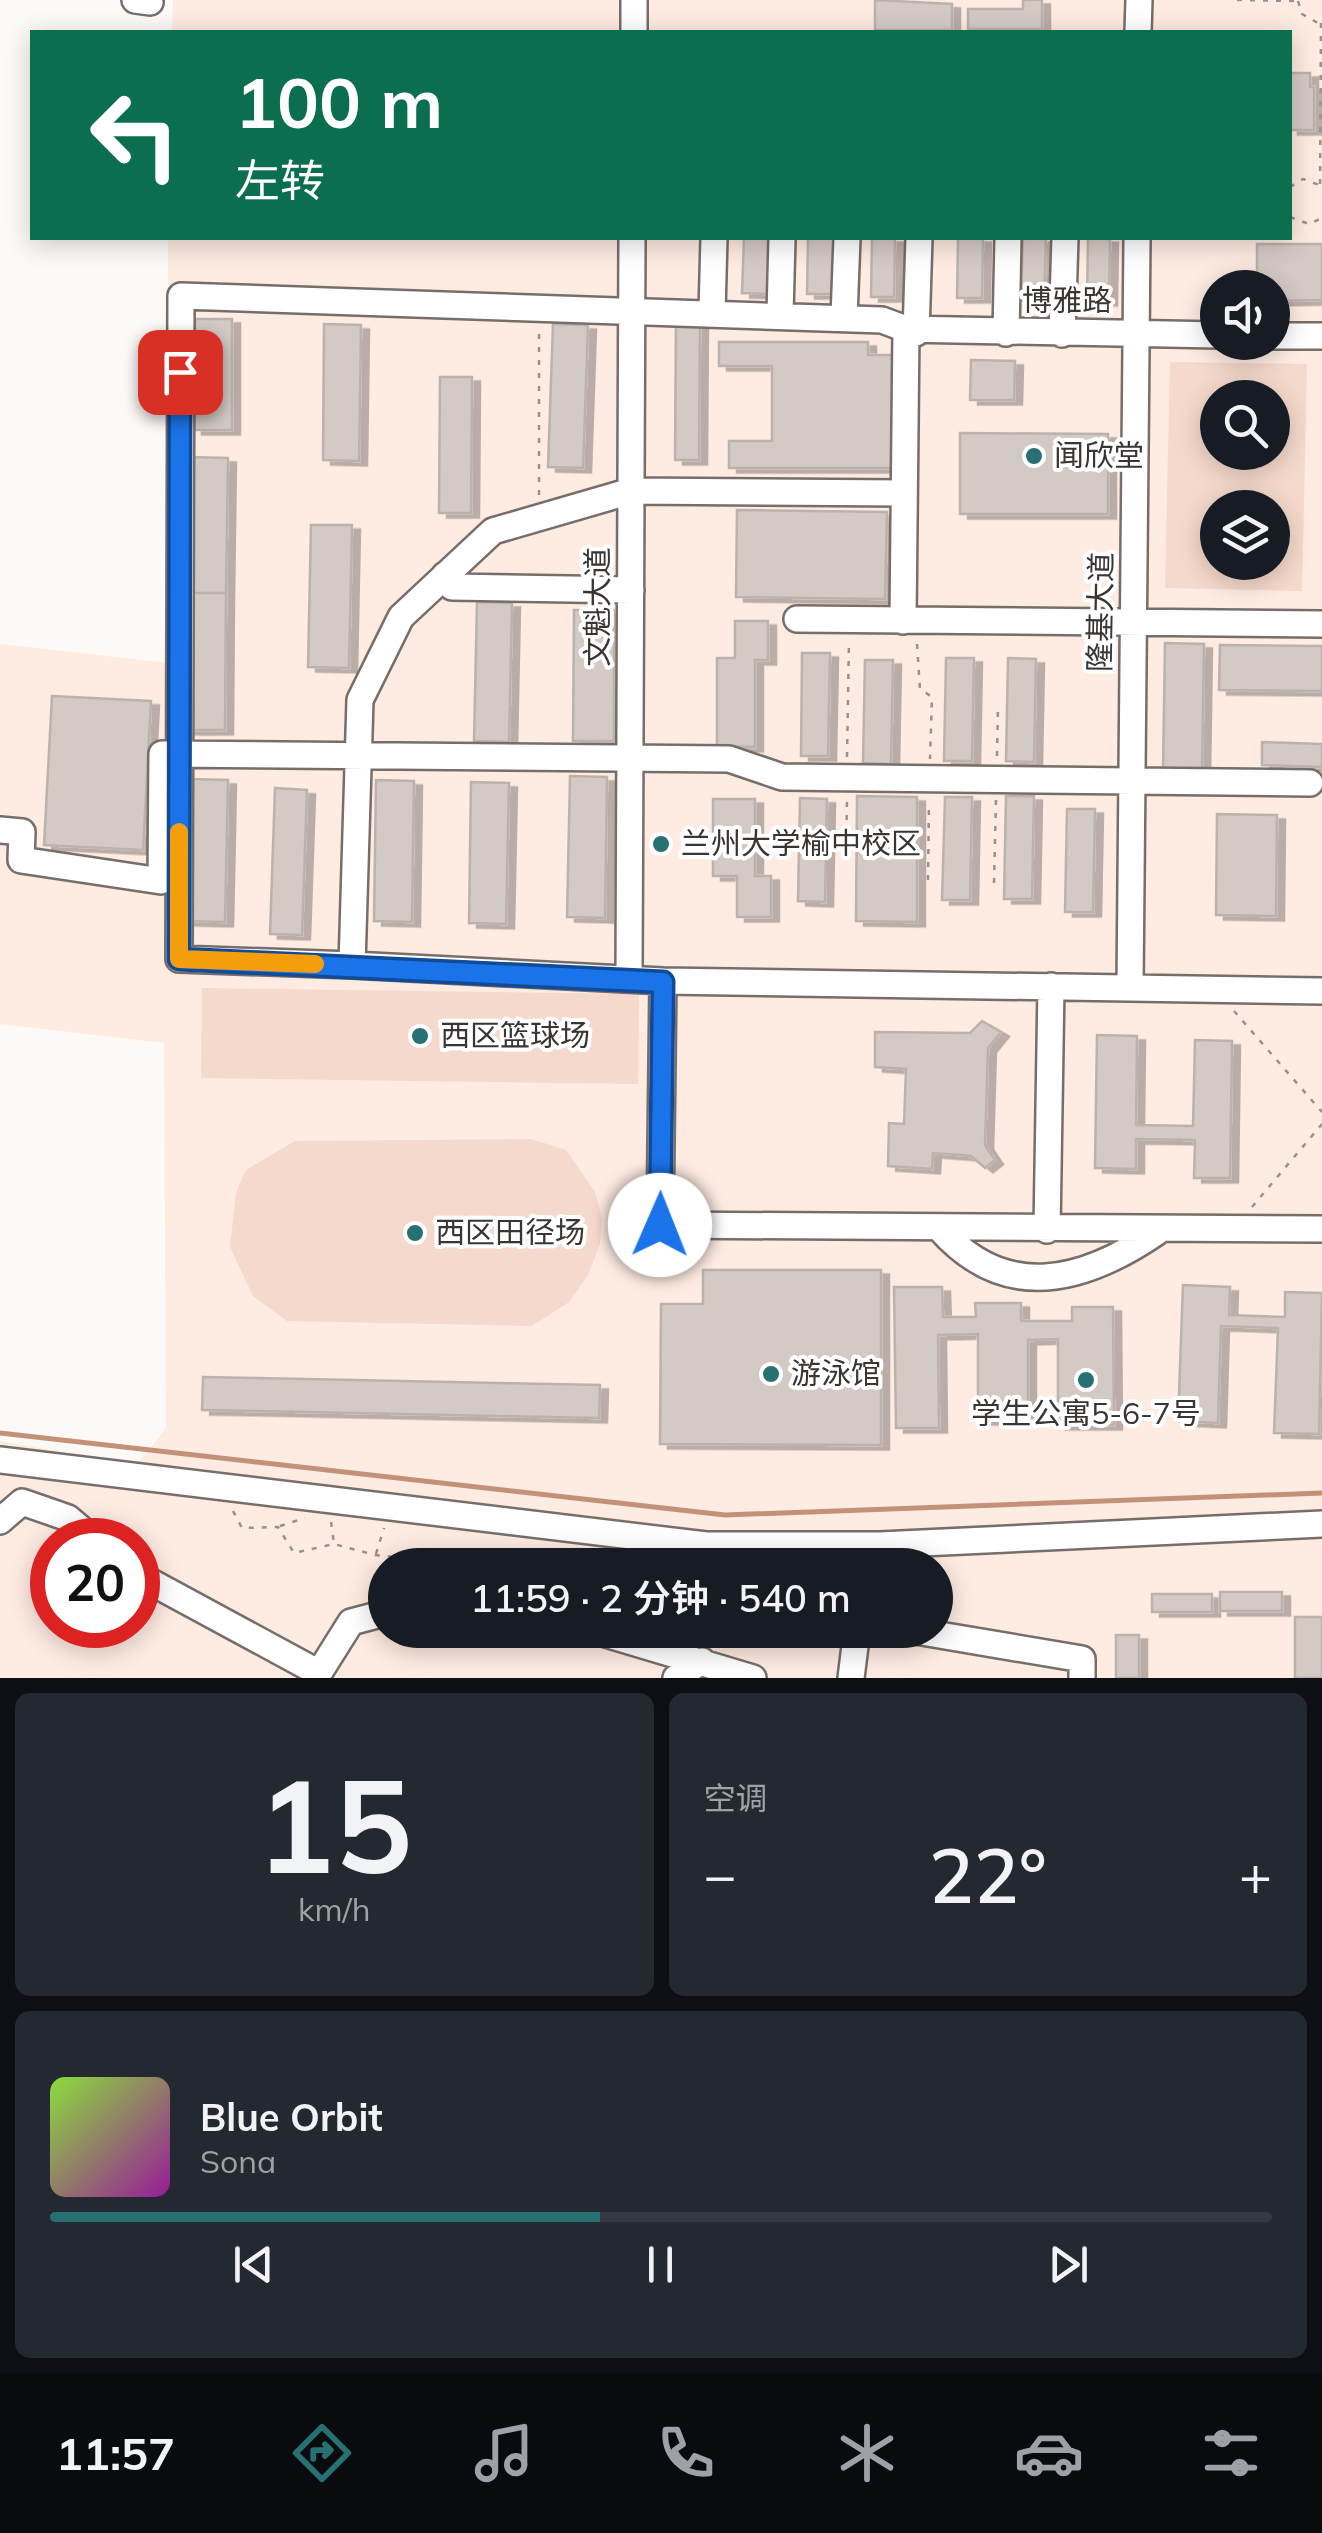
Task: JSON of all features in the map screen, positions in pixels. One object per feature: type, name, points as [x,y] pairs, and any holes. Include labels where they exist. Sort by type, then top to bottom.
[{"type":"street","points":[[634,0],[634,30]]},
{"type":"street","points":[[1138,0],[1138,30]]},
{"type":"street","name":"文魁大道","points":[[629,978],[632,240]]},
{"type":"street","points":[[712,312],[714,240]]},
{"type":"street","points":[[780,315],[782,240]]},
{"type":"street","points":[[844,318],[847,240]]},
{"type":"street","points":[[910,621],[904,493],[919,240]]},
{"type":"street","points":[[1006,334],[1008,240]]},
{"type":"street","points":[[1062,334],[1065,240]]},
{"type":"street","name":"隆基大道","points":[[1130,987],[1137,240]]},
{"type":"street","name":"博雅路","points":[[180,754],[181,296],[844,318],[882,320],[911,331],[1200,335]]},
{"type":"street","points":[[1290,336],[1322,336]]},
{"type":"street","points":[[352,965],[360,700],[401,616],[493,532],[631,492],[904,493]]},
{"type":"street","points":[[446,576],[452,587],[630,590]]},
{"type":"street","points":[[798,619],[1322,624]]},
{"type":"street","points":[[0,830],[22,832],[21,860],[161,881],[162,754],[729,759],[782,777],[1310,783]]},
{"type":"street","points":[[180,754],[179,959],[663,982],[1322,991]]},
{"type":"street","points":[[663,982],[660,1225],[1157,1232],[1322,1230]]},
{"type":"street","points":[[1047,1230],[1051,986]]},
{"type":"street","points":[[940,1229],[963,1254],[1013,1275],[1064,1278],[1114,1261],[1157,1232]]},
{"type":"street","points":[[0,1460],[765,1548]]},
{"type":"street","points":[[0,1521],[22,1502],[68,1518]]},
{"type":"street","points":[[953,1549],[1322,1524]]},
{"type":"street","points":[[160,1588],[324,1676],[351,1622],[368,1617]]},
{"type":"street","points":[[953,1637],[1082,1659],[1082,1678]]},
{"type":"street","points":[[642,1648],[700,1669],[754,1678]]},
{"type":"street","points":[[850,1678],[855,1648]]},
{"type":"street","points":[[676,1678],[700,1669]]},
{"type":"path","points":[[1238,0],[1298,0],[1302,14],[1321,23],[1321,185],[1303,179],[1292,185]]},
{"type":"path","points":[[1292,218],[1310,224],[1322,218]]},
{"type":"path","points":[[538,516],[540,306]]},
{"type":"path","points":[[910,621],[920,690],[932,697],[928,880]]},
{"type":"path","points":[[846,858],[850,633]]},
{"type":"path","points":[[1216,989],[1322,1112]]},
{"type":"path","points":[[1232,1231],[1322,1124]]},
{"type":"path","points":[[235,1488],[232,1508],[242,1528],[278,1527],[307,1518],[330,1519],[334,1544]]},
{"type":"path","points":[[378,1548],[392,1507]]},
{"type":"path","points":[[278,1527],[294,1552],[334,1544],[368,1554]]},
{"type":"shaded area","name":"兰州大学榆中校区","points":[[173,0],[1322,0],[1322,1678],[0,1678],[0,1441],[136,1465],[166,1429],[164,1043],[0,1024],[0,644],[169,663],[168,240],[1292,240],[1292,30],[172,30]]},
{"type":"shaded area","points":[[1170,362],[1307,364],[1302,591],[1165,588]]},
{"type":"shaded area","name":"西区篮球场","points":[[202,988],[639,994],[638,1084],[201,1078]]},
{"type":"shaded area","name":"西区田径场","points":[[531,1139],[566,1150],[595,1192],[602,1218],[600,1244],[588,1275],[569,1302],[532,1326],[287,1321],[253,1296],[230,1247],[236,1193],[246,1170],[295,1141]]},
{"type":"building","points":[[875,0],[952,4],[952,30],[875,30]]},
{"type":"building","points":[[1023,0],[1042,0],[1042,29],[968,29],[968,9],[1023,9]]},
{"type":"building","points":[[1292,73],[1310,73],[1310,87],[1314,87],[1314,130],[1292,130]]},
{"type":"building","points":[[744,240],[772,240],[770,294],[742,293]]},
{"type":"building","points":[[808,240],[837,240],[837,294],[807,294]]},
{"type":"building","points":[[872,240],[895,240],[894,297],[871,297]]},
{"type":"building","points":[[958,240],[983,240],[982,298],[957,298]]},
{"type":"building","points":[[1023,240],[1046,240],[1044,301],[1021,300]]},
{"type":"building","points":[[1088,240],[1110,240],[1109,301],[1087,301]]},
{"type":"building","points":[[1257,244],[1322,244],[1322,300],[1290,301],[1290,270],[1257,270]]},
{"type":"building","points":[[195,319],[232,319],[232,430],[194,430]]},
{"type":"building","points":[[676,319],[700,319],[699,460],[675,460]]},
{"type":"building","points":[[324,324],[361,325],[359,461],[323,460]]},
{"type":"building","points":[[553,324],[588,325],[583,468],[548,467]]},
{"type":"building","points":[[719,342],[868,342],[868,355],[896,355],[896,468],[729,468],[729,441],[772,441],[772,366],[719,366]]},
{"type":"building","points":[[971,360],[1015,361],[1014,400],[970,400]]},
{"type":"building","points":[[440,377],[472,377],[471,513],[439,513]]},
{"type":"building","name":"闻欣堂","points":[[960,433],[1108,434],[1108,514],[960,514]]},
{"type":"building","points":[[188,457],[228,458],[226,593],[187,593]]},
{"type":"building","points":[[737,510],[887,512],[885,599],[736,597]]},
{"type":"building","points":[[311,525],[352,525],[349,668],[308,667]]},
{"type":"building","points":[[187,593],[226,593],[225,730],[186,730]]},
{"type":"building","points":[[477,602],[512,603],[509,742],[474,741]]},
{"type":"building","points":[[574,610],[614,610],[614,741],[573,741]]},
{"type":"building","points":[[735,621],[768,621],[768,660],[755,660],[755,747],[717,746],[717,658],[735,658]]},
{"type":"building","points":[[1165,643],[1204,644],[1202,773],[1163,772]]},
{"type":"building","points":[[1220,645],[1322,646],[1322,691],[1219,690]]},
{"type":"building","points":[[802,653],[830,653],[828,756],[801,756]]},
{"type":"building","points":[[946,658],[974,658],[972,761],[944,761]]},
{"type":"building","points":[[1008,658],[1036,659],[1034,762],[1006,761]]},
{"type":"building","points":[[865,660],[893,660],[891,764],[863,763]]},
{"type":"building","points":[[52,696],[151,701],[143,850],[44,845]]},
{"type":"building","points":[[1262,742],[1322,744],[1322,767],[1262,765]]},
{"type":"building","points":[[570,776],[607,777],[605,918],[567,917]]},
{"type":"building","points":[[189,779],[228,780],[225,922],[186,921]]},
{"type":"building","points":[[376,780],[414,781],[412,922],[374,921]]},
{"type":"building","points":[[471,782],[509,783],[506,924],[469,923]]},
{"type":"building","points":[[275,788],[307,790],[302,935],[270,934]]},
{"type":"building","points":[[857,796],[917,797],[917,922],[856,921]]},
{"type":"building","points":[[1006,796],[1034,796],[1032,899],[1004,899]]},
{"type":"building","points":[[945,797],[972,797],[970,900],[942,900]]},
{"type":"building","points":[[800,798],[827,799],[825,902],[798,901]]},
{"type":"building","points":[[713,799],[755,799],[755,876],[771,876],[771,917],[737,917],[737,876],[713,876]]},
{"type":"building","points":[[1067,809],[1095,809],[1093,912],[1065,912]]},
{"type":"building","points":[[1217,814],[1277,815],[1276,916],[1216,915]]},
{"type":"building","points":[[982,1021],[1001,1032],[988,1048],[985,1145],[995,1160],[985,1168],[971,1156],[933,1153],[932,1169],[888,1166],[889,1123],[904,1124],[906,1069],[875,1067],[875,1032],[970,1033]]},
{"type":"building","points":[[1097,1035],[1137,1036],[1136,1125],[1193,1126],[1195,1040],[1232,1041],[1230,1178],[1194,1178],[1195,1140],[1136,1139],[1136,1169],[1095,1168]]},
{"type":"building","name":"游泳馆","points":[[703,1270],[881,1270],[881,1445],[660,1444],[661,1304],[703,1304]]},
{"type":"building","points":[[1183,1285],[1230,1287],[1229,1315],[1285,1317],[1285,1292],[1322,1293],[1319,1434],[1274,1433],[1278,1328],[1221,1326],[1218,1423],[1178,1421]]},
{"type":"building","name":"学生公寓5-6-7号","points":[[894,1287],[942,1287],[943,1317],[976,1317],[975,1303],[1021,1303],[1021,1321],[1072,1321],[1072,1307],[1113,1307],[1114,1425],[1058,1425],[1058,1339],[1028,1340],[1028,1420],[978,1420],[978,1334],[938,1335],[939,1428],[896,1428]]},
{"type":"building","points":[[203,1377],[600,1385],[599,1418],[202,1410]]},
{"type":"building","points":[[1220,1592],[1282,1592],[1282,1611],[1220,1611]]},
{"type":"building","points":[[1152,1594],[1212,1594],[1212,1612],[1152,1612]]},
{"type":"building","points":[[1295,1617],[1322,1617],[1322,1678],[1295,1678]]},
{"type":"building","points":[[1116,1635],[1139,1635],[1139,1678],[1116,1678]]},
{"type":"waterway","points":[[0,1433],[725,1515],[1322,1493]]},
{"type":"slow traffic","points":[[179,832],[179,959],[315,964]]},
{"type":"place","name":"闻欣堂","points":[[1034,456]]},
{"type":"place","name":"兰州大学榆中校区","points":[[661,844]]},
{"type":"place","name":"西区篮球场","points":[[420,1036]]},
{"type":"place","name":"西区田径场","points":[[415,1233]]},
{"type":"place","name":"游泳馆","points":[[771,1374]]},
{"type":"place","name":"学生公寓5-6-7号","points":[[1086,1380]]},
{"type":"route","points":[[180,372],[179,959],[663,982],[660,1225]]}]
